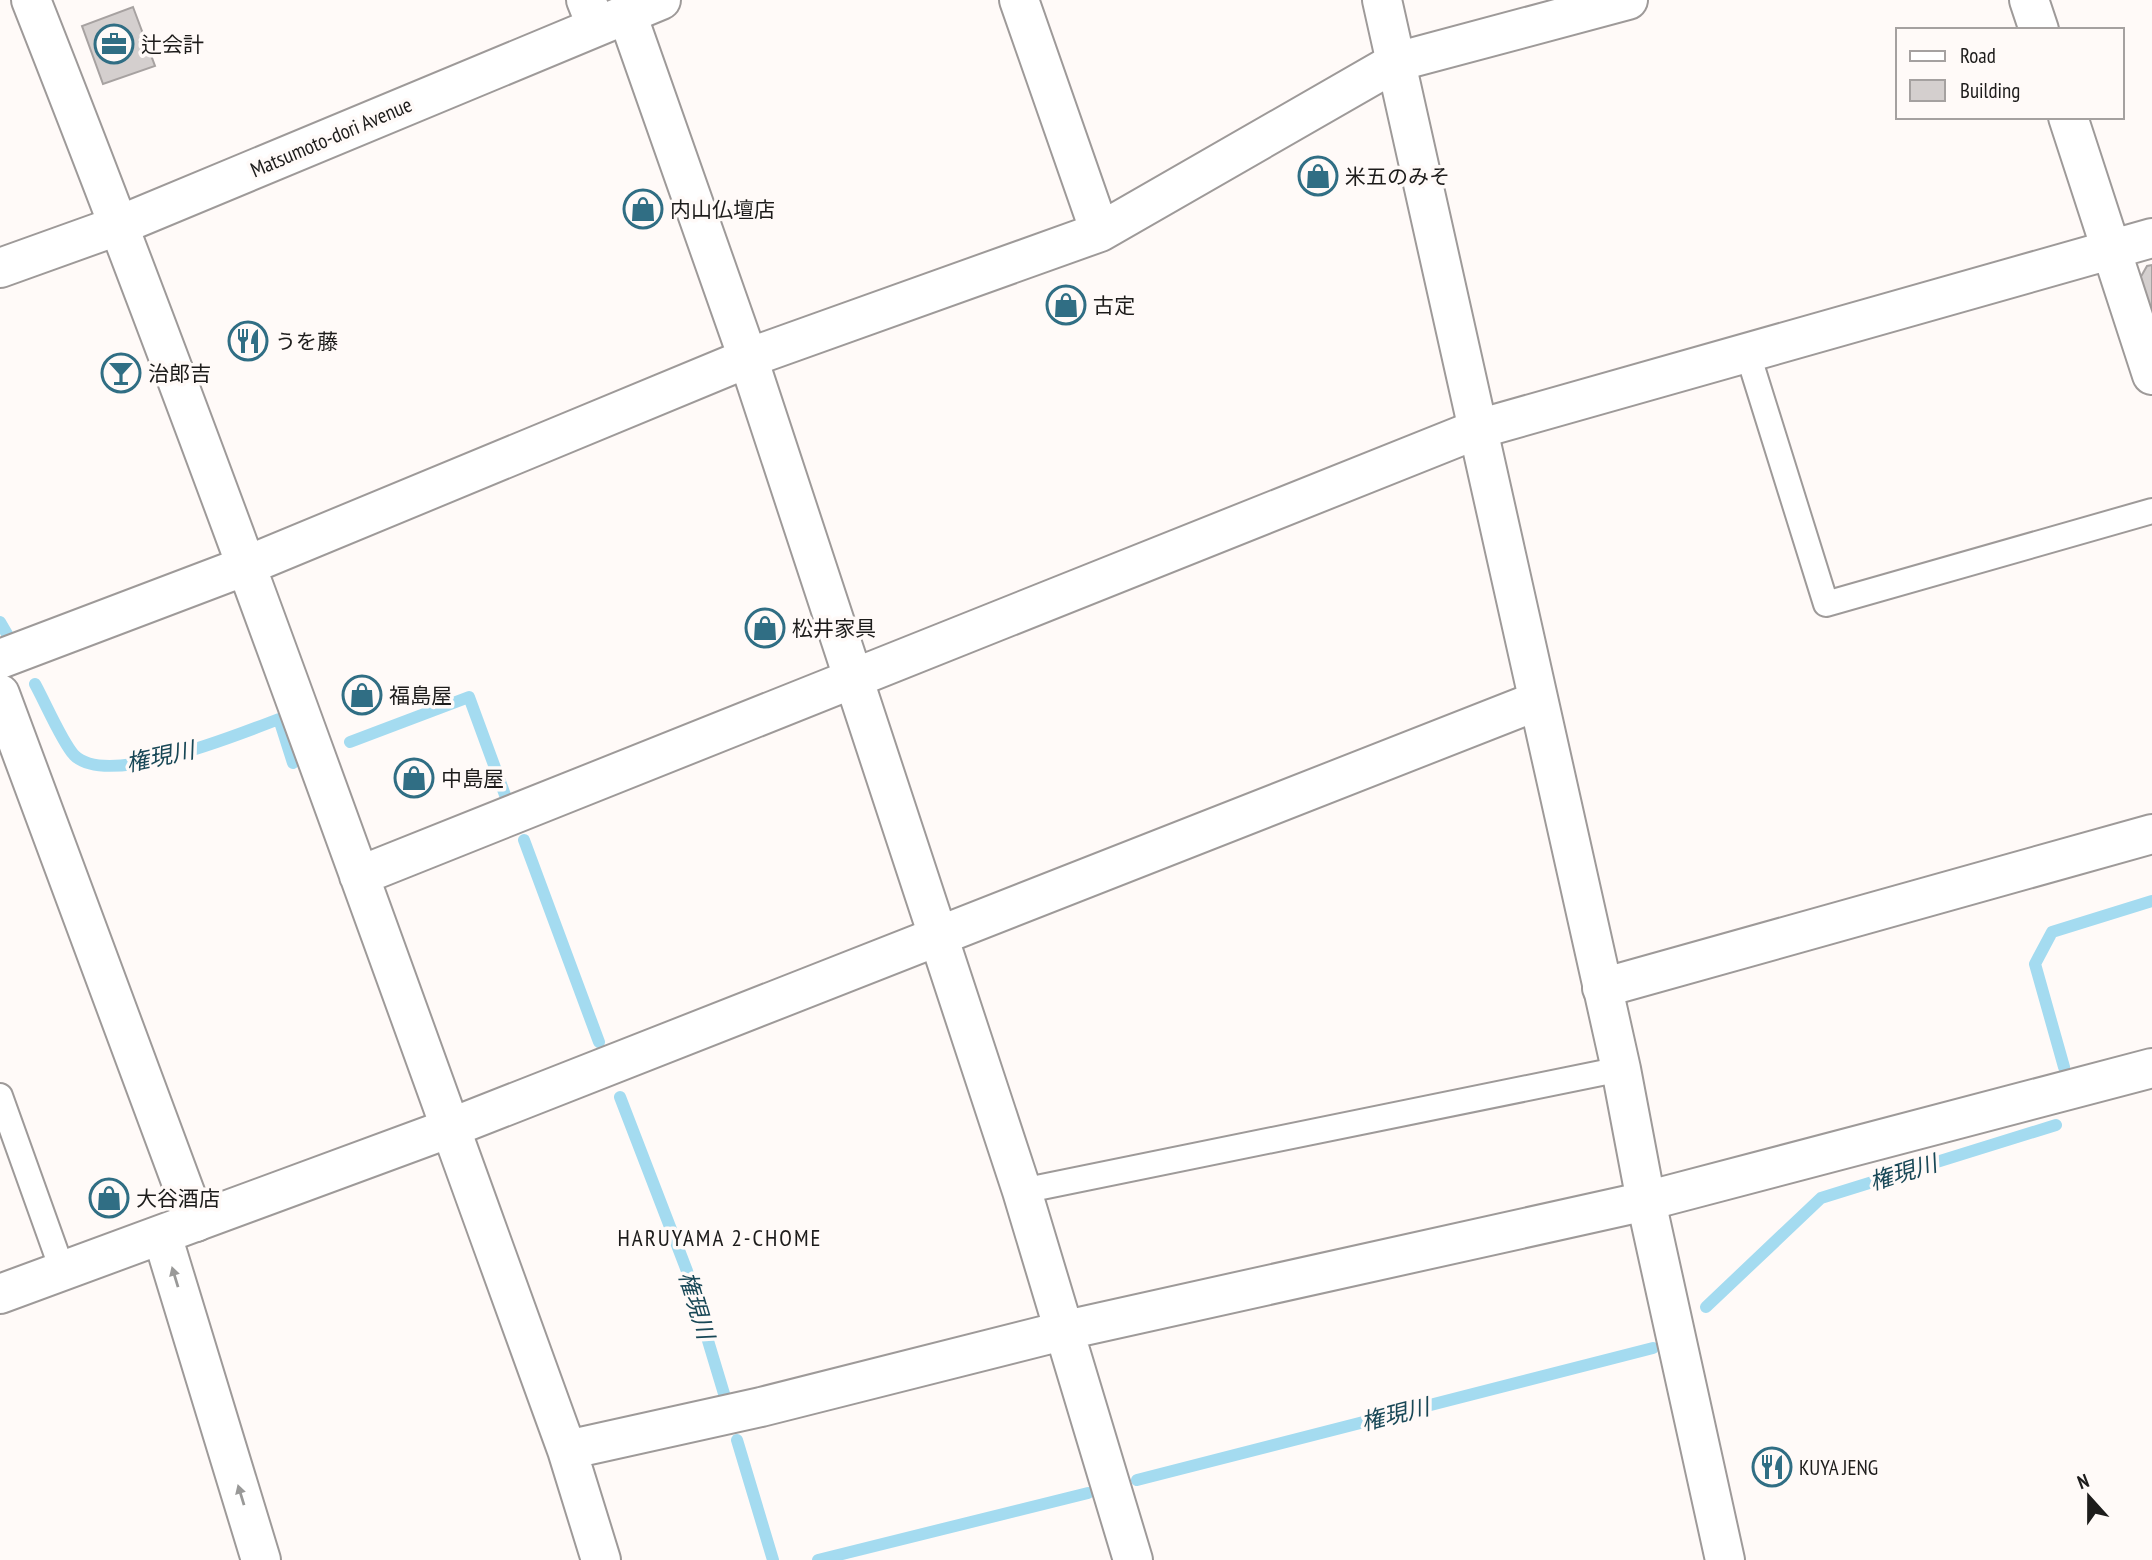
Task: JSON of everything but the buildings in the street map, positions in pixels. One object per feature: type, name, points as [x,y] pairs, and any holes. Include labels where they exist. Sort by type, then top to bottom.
[{"type":"street","points":[[31,0],[120,225],[248,565],[567,1450],[601,1560]]},
{"type":"street","points":[[1018,0],[1100,232]]},
{"type":"street","points":[[1381,0],[1621,1069],[1646,1201],[1726,1560]]},
{"type":"street","points":[[261,1560],[179,1228],[1,665],[748,358],[1100,232],[1396,62],[1628,0]]},
{"type":"street","points":[[2029,0],[2038,28]]},
{"type":"street","points":[[617,10],[748,358],[852,681],[1022,1191],[1133,1560]]},
{"type":"street","name":"Matsumoto-dori Avenue","points":[[0,268],[120,225],[617,10]]},
{"type":"street","points":[[2069,119],[2152,375]]},
{"type":"street","points":[[359,876],[1478,429],[2152,238]]},
{"type":"street","points":[[0,1294],[450,1128],[1537,701]]},
{"type":"street","points":[[1602,988],[2152,834]]},
{"type":"street","points":[[567,1450],[761,1407],[1066,1330],[1646,1201],[2152,1068]]},
{"type":"lane","points":[[1747,351],[1826,604],[2152,512]]},
{"type":"lane","points":[[1022,1191],[1621,1069]]},
{"type":"lane","points":[[0,1096],[63,1272]]},
{"type":"waterway","name":"権現川","points":[[0,622],[7,634]]},
{"type":"waterway","name":"権現川","points":[[35,684],[69,749],[74,755],[91,764],[114,766],[143,763],[205,746],[279,719],[293,763]]},
{"type":"waterway","name":"権現川","points":[[350,742],[469,697],[505,795]]},
{"type":"waterway","name":"権現川","points":[[524,840],[599,1042]]},
{"type":"waterway","points":[[2064,1067],[2035,964],[2052,932],[2152,901]]},
{"type":"waterway","name":"権現川","points":[[620,1097],[687,1271],[725,1397]]},
{"type":"waterway","name":"権現川","points":[[1706,1307],[1821,1198],[2056,1125]]},
{"type":"waterway","name":"権現川","points":[[1137,1480],[1653,1348]]},
{"type":"waterway","name":"権現川","points":[[737,1440],[773,1560]]},
{"type":"waterway","name":"権現川","points":[[818,1560],[1088,1493]]},
{"type":"place","name":"辻会計","points":[[114,44]]},
{"type":"place","name":"米五のみそ","points":[[1318,176]]},
{"type":"place","name":"内山仏壇店","points":[[643,209]]},
{"type":"place","name":"古定","points":[[1066,305]]},
{"type":"place","name":"うを藤","points":[[248,341]]},
{"type":"place","name":"治郎吉","points":[[121,373]]},
{"type":"place","name":"松井家具","points":[[765,628]]},
{"type":"place","name":"福島屋","points":[[362,695]]},
{"type":"place","name":"中島屋","points":[[414,778]]},
{"type":"place","name":"大谷酒店","points":[[109,1198]]},
{"type":"place","name":"KUYA JENG","points":[[1772,1467]]},
{"type":"district","name":"HARUYAMA 2-CHOME","points":[[720,1237]]}]
